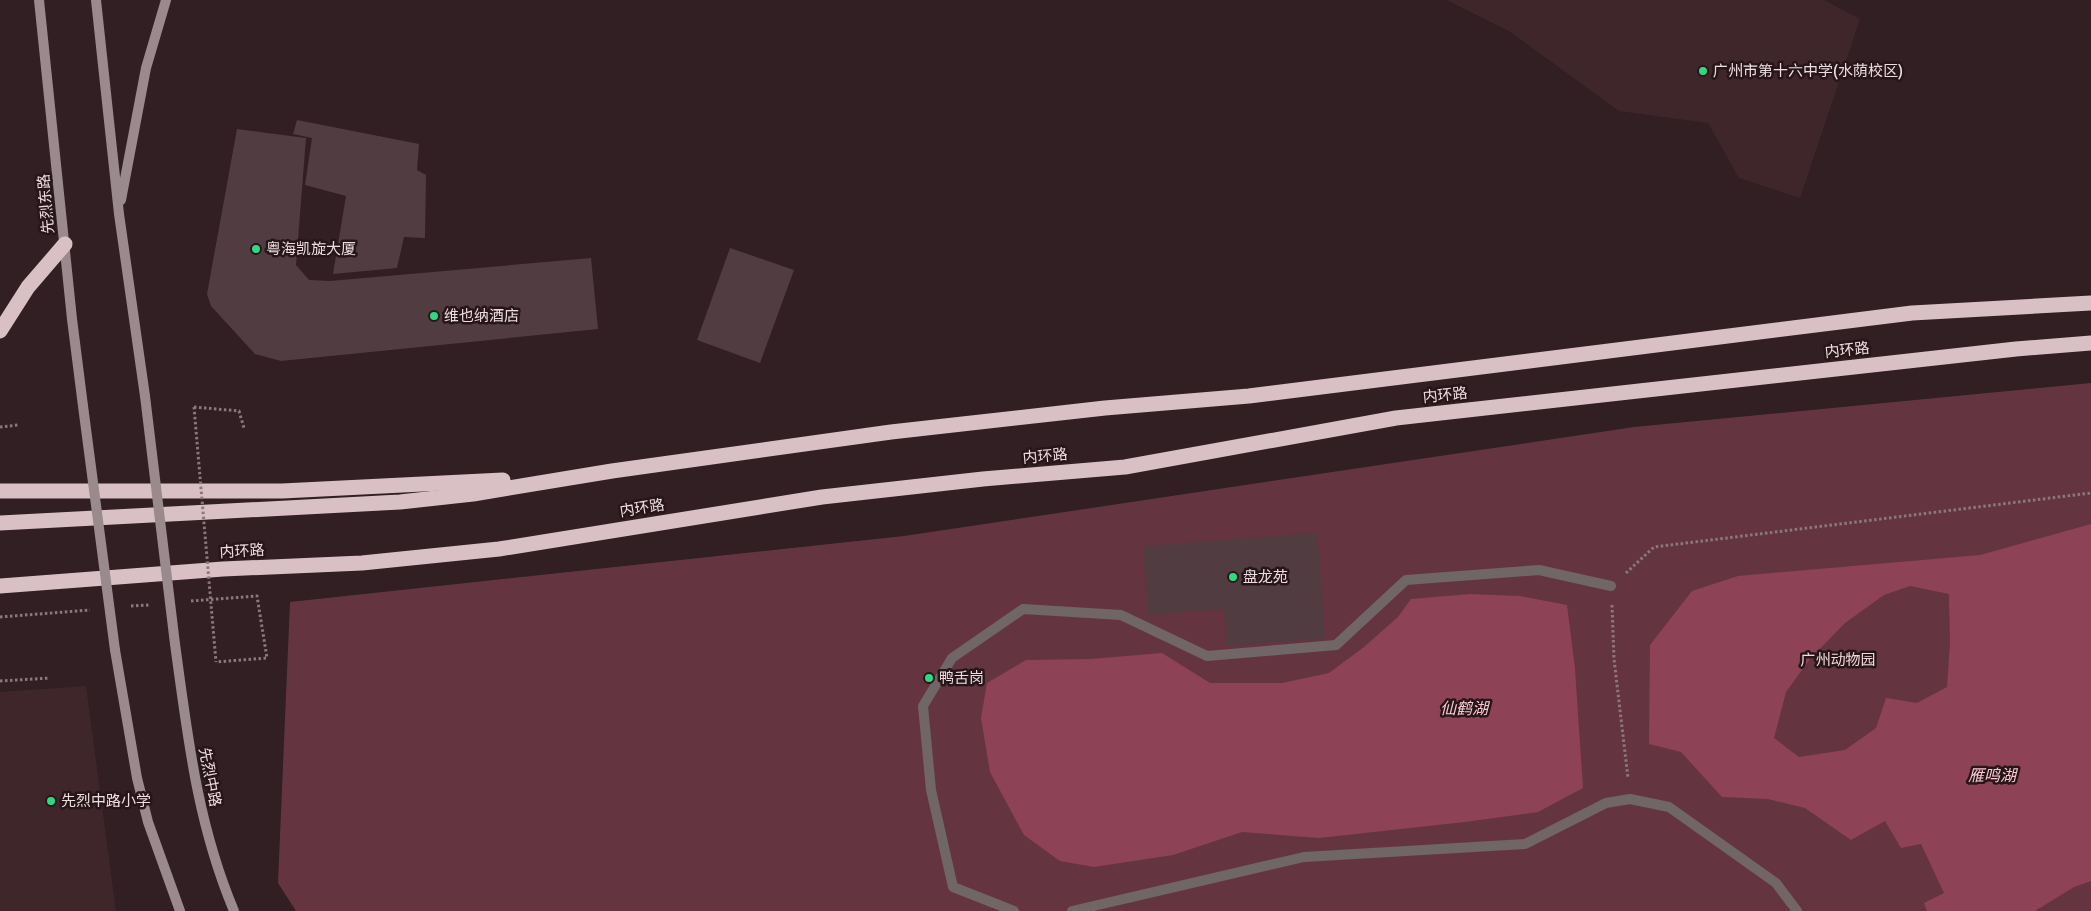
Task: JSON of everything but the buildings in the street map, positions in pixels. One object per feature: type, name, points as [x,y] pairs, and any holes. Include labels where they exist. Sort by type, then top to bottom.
[{"type":"highway","points":[[0,332],[28,287],[65,244]]},
{"type":"highway","name":"内环路","points":[[0,523],[400,502],[473,494],[612,471],[890,432],[1105,408],[1259,394],[1912,313],[2091,303]]},
{"type":"highway","name":"内环路","points":[[0,586],[223,569],[362,563],[499,550],[822,497],[983,479],[1125,467],[1396,418],[2016,349],[2091,343]]},
{"type":"highway","points":[[0,491],[282,491],[488,482],[612,471]]},
{"type":"main road","name":"先烈东路","points":[[39,0],[72,319],[115,650],[137,778],[148,822],[180,911]]},
{"type":"main road","points":[[96,0],[118,214]]},
{"type":"main road","points":[[118,214],[134,119],[146,68],[166,0]]},
{"type":"main road","name":"先烈中路","points":[[118,214],[198,802],[213,854],[234,911]]},
{"type":"lane","points":[[1014,911],[954,887],[931,790],[923,706],[952,658],[1023,609],[1121,615],[1208,656],[1336,645],[1406,580],[1539,570],[1611,586]]},
{"type":"lane","points":[[1072,911],[1304,857],[1525,844],[1606,803],[1630,798],[1669,807],[1776,883],[1798,911]]},
{"type":"path","points":[[244,428],[239,411],[194,407],[216,662],[267,658],[257,596]]},
{"type":"path","points":[[0,427],[18,425]]},
{"type":"path","points":[[1630,798],[1614,659],[1611,586],[1654,547],[2091,493]]},
{"type":"path","points":[[0,617],[44,613]]},
{"type":"path","points":[[0,681],[50,678]]},
{"type":"shaded area","name":"广州市第十六中学(水荫校区)","points":[[1447,0],[1824,0],[1860,19],[1800,198],[1739,178],[1708,123],[1619,111],[1509,31]]},
{"type":"shaded area","name":"先烈中路小学","points":[[86,686],[116,911],[0,911],[0,692]]},
{"type":"green space","name":"广州动物园","points":[[2091,383],[2091,911],[296,911],[278,883],[290,602],[904,536],[1634,427]]},
{"type":"water","name":"雁鸣湖","points":[[2091,524],[2091,881],[2074,887],[2035,911],[1927,911],[1924,903],[1944,893],[1921,844],[1901,848],[1885,821],[1851,840],[1805,808],[1768,799],[1722,797],[1681,752],[1649,744],[1650,645],[1692,591],[1738,576],[1980,555]],"holes":[[[1910,586],[1949,594],[1950,643],[1947,687],[1917,703],[1886,698],[1876,728],[1845,750],[1799,757],[1774,738],[1786,692],[1810,659],[1845,623],[1884,595]]]},
{"type":"water","name":"仙鹤湖","points":[[1470,594],[1520,596],[1567,605],[1575,669],[1583,788],[1538,812],[1319,838],[1242,832],[1173,855],[1094,867],[1060,861],[1024,835],[990,772],[981,718],[987,683],[1026,660],[1091,659],[1162,653],[1210,683],[1282,683],[1329,673],[1364,647],[1398,617],[1411,599]]},
{"type":"place","name":"广州市第十六中学(水荫校区)","points":[[1703,71]]},
{"type":"place","name":"粤海凯旋大厦","points":[[256,249]]},
{"type":"place","name":"维也纳酒店","points":[[434,316]]},
{"type":"place","name":"盘龙苑","points":[[1233,577]]},
{"type":"place","name":"鸭舌岗","points":[[929,678]]},
{"type":"place","name":"先烈中路小学","points":[[51,801]]}]
